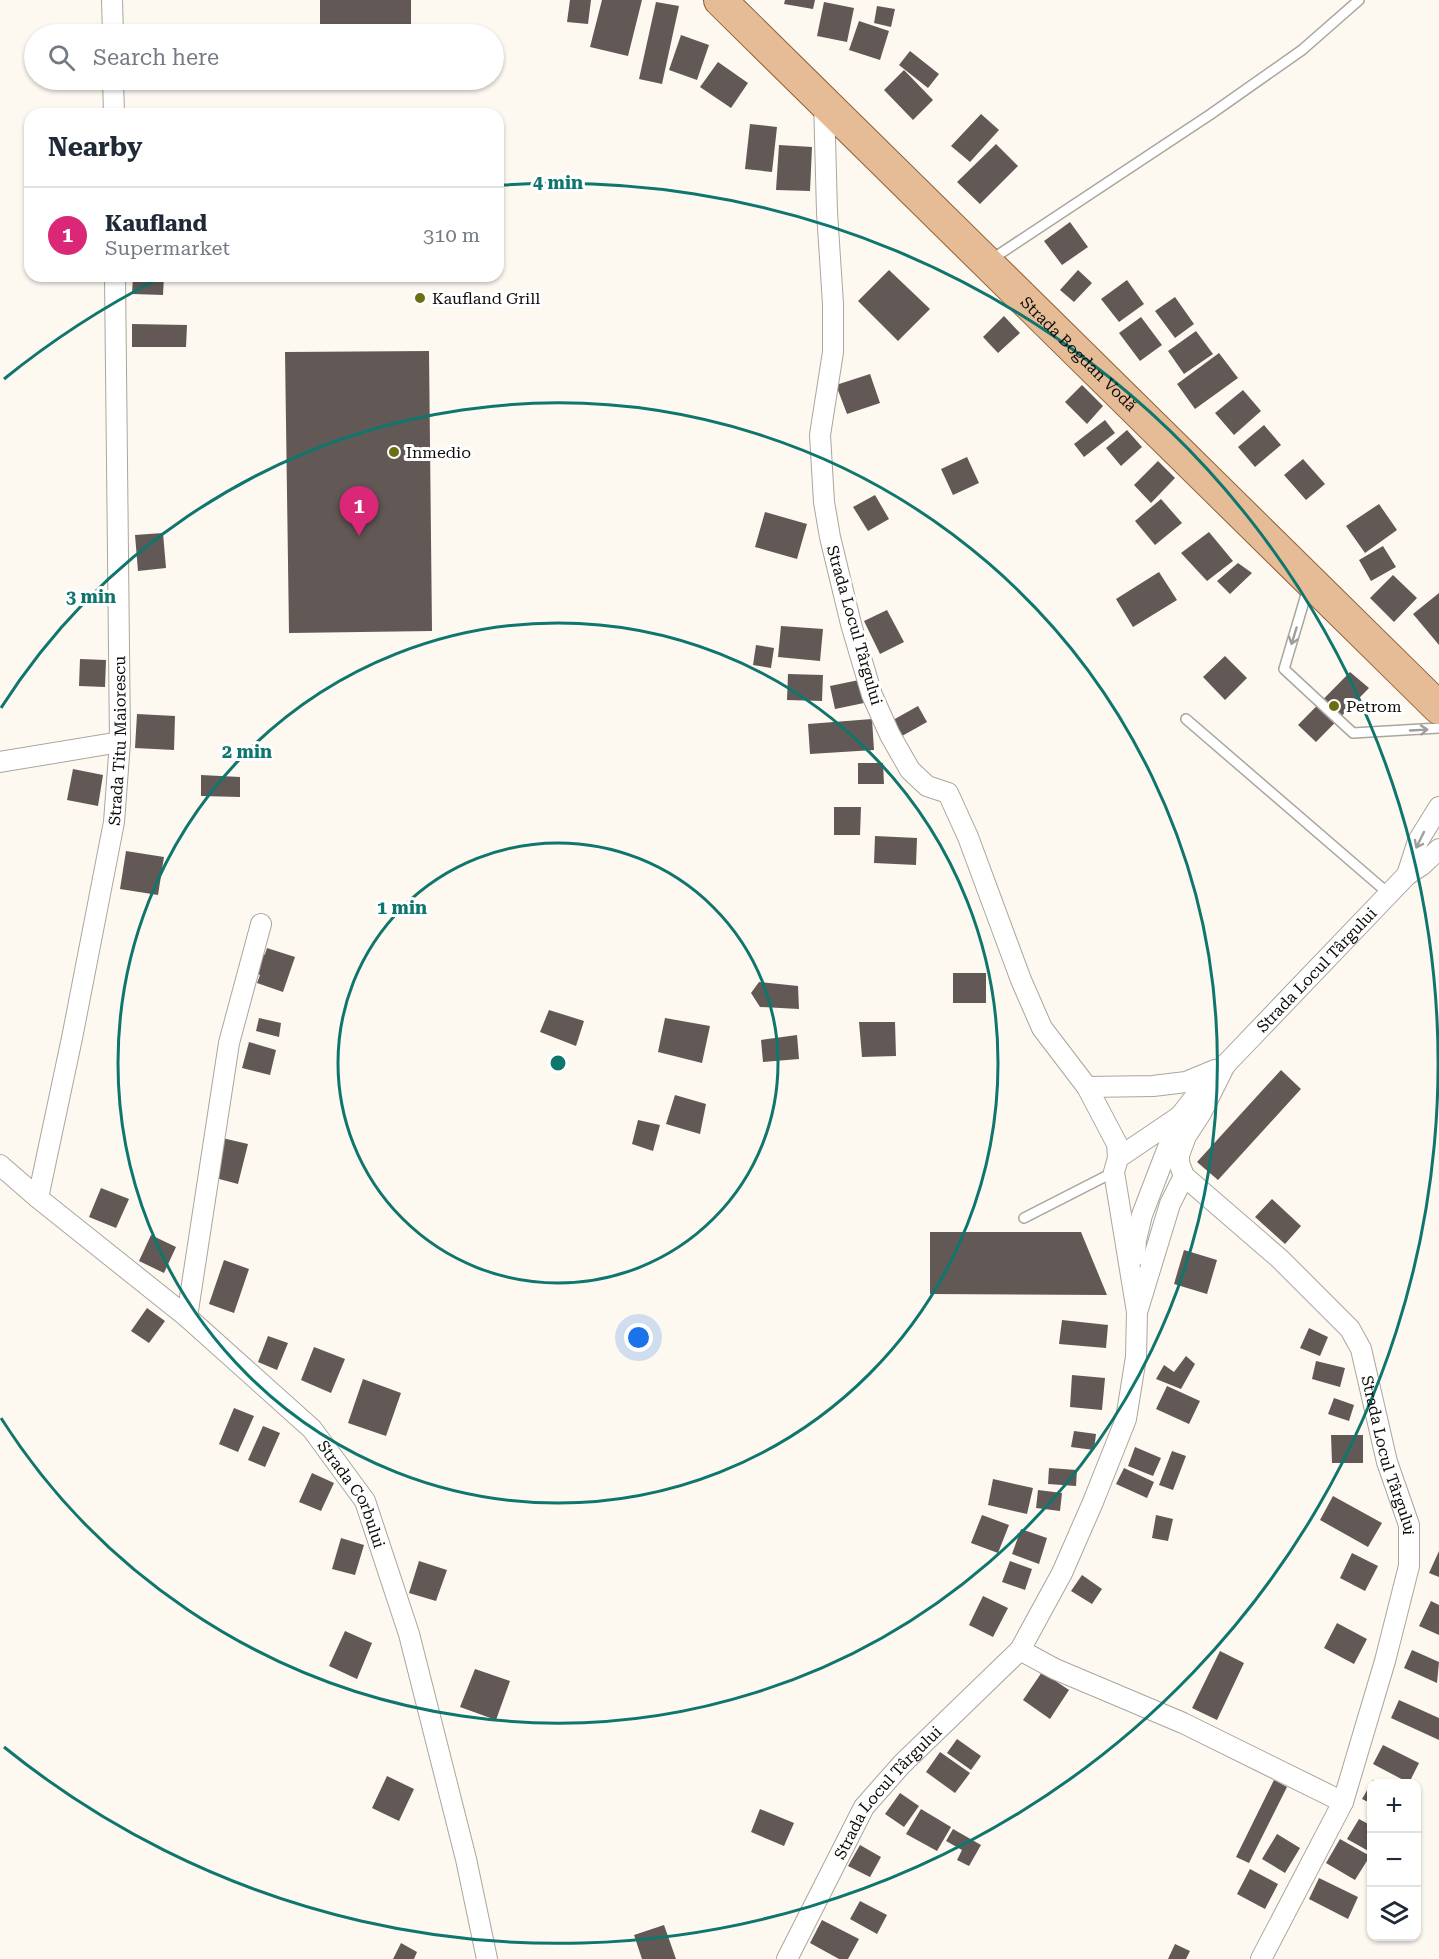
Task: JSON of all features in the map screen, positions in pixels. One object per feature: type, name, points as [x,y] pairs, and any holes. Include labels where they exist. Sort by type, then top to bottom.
[{"type":"main road","name":"Strada Bogdan Vodă","points":[[720,0],[1311,580],[1434,696]]},
{"type":"street","points":[[112,0],[113,24]]},
{"type":"street","points":[[113,90],[114,108]]},
{"type":"street","name":"Strada Locul Târgului","points":[[824,100],[833,340],[820,435],[821,463],[830,537],[851,624],[872,695],[890,735],[910,770],[927,786],[948,793],[968,837],[1021,980],[1042,1028],[1087,1087],[1117,1144],[1116,1165],[1137,1312]]},
{"type":"street","name":"Strada Titu Maiorescu","points":[[38,1198],[114,822],[120,742],[115,282]]},
{"type":"street","points":[[0,762],[120,742]]},
{"type":"street","name":"Strada Locul Târgului","points":[[1407,875],[1418,841],[1439,807]]},
{"type":"street","name":"Strada Locul Târgului","points":[[1116,1165],[1180,1116],[1209,1079],[1226,1065],[1407,875],[1439,849]]},
{"type":"street","points":[[187,1317],[229,1043],[261,924]]},
{"type":"street","name":"Strada Locul Târgului","points":[[1087,1087],[1153,1086],[1186,1082],[1226,1065]]},
{"type":"street","name":"Strada Locul Târgului","points":[[1226,1065],[1186,1136],[1179,1155],[1179,1163],[1184,1176],[1280,1259],[1350,1329],[1361,1349],[1386,1462],[1409,1525],[1409,1566],[1385,1661],[1343,1802],[1261,1959]]},
{"type":"street","name":"Strada Locul Târgului","points":[[787,1959],[864,1807],[902,1764],[1020,1650],[1062,1573],[1126,1419],[1136,1357],[1137,1312],[1134,1279],[1136,1240],[1142,1215],[1180,1116]]},
{"type":"street","name":"Strada Locul Târgului","points":[[1162,1162],[1170,1204]]},
{"type":"street","name":"Strada Corbului","points":[[0,1165],[187,1317],[312,1429],[365,1501],[409,1634],[466,1859],[487,1959]]},
{"type":"street","name":"Strada Locul Târgului","points":[[1137,1312],[1170,1204],[1184,1176]]},
{"type":"street","points":[[1020,1650],[1055,1669],[1183,1723],[1343,1802]]},
{"type":"lane","points":[[988,262],[1302,50],[1359,0]]},
{"type":"lane","points":[[1311,580],[1284,669],[1353,733],[1439,728]]},
{"type":"lane","points":[[1186,719],[1389,894]]},
{"type":"lane","points":[[1024,1218],[1116,1165]]},
{"type":"building","points":[[320,0],[411,0],[411,24],[320,24]]},
{"type":"building","points":[[570,0],[591,0],[588,24],[567,22]]},
{"type":"building","points":[[602,0],[642,0],[628,56],[590,47]]},
{"type":"building","points":[[785,0],[815,0],[813,9],[784,4]]},
{"type":"building","points":[[656,2],[679,6],[662,84],[639,79]]},
{"type":"building","points":[[824,2],[854,8],[847,42],[817,36]]},
{"type":"building","points":[[877,6],[895,9],[891,27],[874,23]]},
{"type":"building","points":[[859,21],[889,31],[880,60],[849,50]]},
{"type":"building","points":[[681,35],[709,45],[697,80],[669,70]]},
{"type":"building","points":[[910,51],[939,74],[928,88],[899,65]]},
{"type":"building","points":[[718,62],[748,83],[731,108],[700,87]]},
{"type":"building","points":[[904,70],[933,100],[913,120],[884,90]]},
{"type":"building","points":[[981,114],[999,130],[970,162],[951,146]]},
{"type":"building","points":[[750,124],[777,127],[772,172],[745,169]]},
{"type":"building","points":[[996,144],[1018,166],[980,204],[957,182]]},
{"type":"building","points":[[779,145],[812,147],[810,191],[776,190]]},
{"type":"building","points":[[1070,222],[1088,247],[1062,265],[1044,241]]},
{"type":"building","points":[[889,270],[930,309],[898,341],[858,301]]},
{"type":"building","points":[[1078,270],[1092,283],[1074,302],[1060,290]]},
{"type":"building","points":[[1127,280],[1144,304],[1119,322],[1101,299]]},
{"type":"building","points":[[133,282],[164,282],[163,295],[132,294]]},
{"type":"building","points":[[1175,297],[1194,324],[1175,338],[1155,311]]},
{"type":"building","points":[[1004,316],[1020,333],[998,353],[983,337]]},
{"type":"building","points":[[1141,317],[1162,345],[1140,361],[1119,333]]},
{"type":"building","points":[[132,324],[187,325],[186,347],[132,347]]},
{"type":"building","points":[[1196,331],[1213,354],[1184,374],[1168,351]]},
{"type":"building","points":[[429,351],[432,631],[289,633],[285,352]]},
{"type":"building","points":[[1219,353],[1238,378],[1195,409],[1177,384]]},
{"type":"building","points":[[870,374],[880,403],[847,414],[836,385]]},
{"type":"building","points":[[1082,385],[1103,406],[1087,424],[1065,402]]},
{"type":"building","points":[[1243,390],[1261,411],[1234,435],[1215,413]]},
{"type":"building","points":[[1105,420],[1115,433],[1084,457],[1074,444]]},
{"type":"building","points":[[1264,425],[1281,445],[1255,467],[1238,447]]},
{"type":"building","points":[[1127,430],[1142,447],[1121,466],[1106,448]]},
{"type":"building","points":[[967,457],[979,483],[953,495],[941,469]]},
{"type":"building","points":[[1303,459],[1325,484],[1306,500],[1284,475]]},
{"type":"building","points":[[1158,461],[1175,478],[1151,503],[1134,485]]},
{"type":"building","points":[[875,495],[889,519],[868,531],[853,507]]},
{"type":"building","points":[[1161,499],[1182,523],[1155,545],[1135,521]]},
{"type":"building","points":[[1379,504],[1397,530],[1365,553],[1346,526]]},
{"type":"building","points":[[765,512],[807,524],[797,559],[755,547]]},
{"type":"building","points":[[1209,532],[1233,561],[1207,581],[1181,553]]},
{"type":"building","points":[[163,533],[166,568],[138,571],[135,535]]},
{"type":"building","points":[[1383,546],[1396,567],[1371,581],[1359,560]]},
{"type":"building","points":[[1238,563],[1252,573],[1230,594],[1217,581]]},
{"type":"building","points":[[1159,572],[1177,600],[1133,627],[1116,599]]},
{"type":"building","points":[[1393,575],[1417,598],[1394,622],[1370,598]]},
{"type":"building","points":[[1439,593],[1439,645],[1413,614]]},
{"type":"building","points":[[887,610],[904,642],[880,654],[864,621]]},
{"type":"building","points":[[781,626],[823,629],[820,661],[778,657]]},
{"type":"building","points":[[756,645],[774,648],[771,668],[753,665]]},
{"type":"building","points":[[1225,656],[1247,678],[1225,700],[1203,677]]},
{"type":"building","points":[[80,659],[106,660],[105,687],[79,686]]},
{"type":"building","name":"Petrom","points":[[1350,672],[1369,688],[1316,742],[1298,725]]},
{"type":"building","points":[[788,674],[823,675],[822,701],[787,700]]},
{"type":"building","points":[[859,680],[864,703],[835,709],[830,686]]},
{"type":"building","points":[[918,706],[927,722],[902,736],[893,720]]},
{"type":"building","points":[[137,714],[175,716],[174,750],[135,748]]},
{"type":"building","points":[[872,719],[874,750],[810,754],[808,724]]},
{"type":"building","points":[[858,763],[883,763],[884,784],[858,784]]},
{"type":"building","points":[[73,769],[103,775],[98,806],[67,800]]},
{"type":"building","points":[[201,775],[240,777],[240,797],[201,796]]},
{"type":"building","points":[[834,807],[861,807],[860,835],[834,835]]},
{"type":"building","points":[[875,836],[917,838],[916,865],[874,863]]},
{"type":"building","points":[[126,851],[164,857],[158,895],[120,889]]},
{"type":"building","points":[[267,948],[295,957],[283,992],[257,983],[260,975],[254,972],[257,962],[265,954]]},
{"type":"building","points":[[953,973],[986,973],[986,1003],[953,1003]]},
{"type":"building","points":[[759,982],[798,986],[799,1009],[760,1007],[751,993]]},
{"type":"building","points":[[549,1010],[584,1021],[576,1046],[540,1032]]},
{"type":"building","points":[[259,1018],[281,1023],[279,1037],[256,1031]]},
{"type":"building","points":[[665,1018],[710,1026],[702,1063],[658,1052]]},
{"type":"building","points":[[859,1022],[895,1022],[896,1056],[862,1057]]},
{"type":"building","points":[[797,1035],[799,1059],[763,1062],[761,1040]]},
{"type":"building","points":[[249,1042],[276,1050],[270,1075],[242,1068]]},
{"type":"building","points":[[1281,1070],[1301,1089],[1218,1180],[1197,1162]]},
{"type":"building","points":[[675,1095],[706,1104],[700,1134],[666,1124]]},
{"type":"building","points":[[638,1120],[660,1125],[653,1151],[632,1144]]},
{"type":"building","points":[[218,1137],[248,1144],[238,1184],[208,1176]]},
{"type":"building","points":[[101,1188],[129,1199],[116,1228],[89,1217]]},
{"type":"building","points":[[1272,1199],[1301,1226],[1285,1244],[1255,1217]]},
{"type":"building","points":[[930,1232],[1081,1232],[1107,1295],[930,1294]]},
{"type":"building","points":[[151,1235],[176,1247],[164,1273],[139,1261]]},
{"type":"building","points":[[1184,1250],[1217,1260],[1207,1294],[1174,1284]]},
{"type":"building","points":[[224,1260],[249,1269],[234,1313],[209,1304]]},
{"type":"building","points":[[147,1308],[165,1321],[149,1343],[131,1331]]},
{"type":"building","points":[[1062,1320],[1108,1325],[1106,1348],[1059,1344]]},
{"type":"building","points":[[1309,1328],[1328,1337],[1320,1356],[1300,1348]]},
{"type":"building","points":[[268,1336],[288,1343],[277,1370],[258,1362]]},
{"type":"building","points":[[314,1347],[345,1359],[331,1393],[301,1380]]},
{"type":"building","points":[[1186,1356],[1195,1364],[1181,1389],[1156,1379],[1164,1365],[1174,1372]]},
{"type":"building","points":[[1316,1361],[1345,1368],[1340,1387],[1312,1379]]},
{"type":"building","points":[[1072,1375],[1105,1378],[1102,1410],[1070,1407]]},
{"type":"building","points":[[363,1379],[401,1393],[386,1436],[348,1423]]},
{"type":"building","points":[[1167,1386],[1200,1401],[1189,1424],[1156,1409]]},
{"type":"building","points":[[1334,1398],[1354,1405],[1349,1421],[1328,1414]]},
{"type":"building","points":[[234,1408],[254,1416],[238,1452],[219,1444]]},
{"type":"building","points":[[263,1426],[280,1433],[265,1467],[248,1460]]},
{"type":"building","points":[[1074,1431],[1096,1434],[1094,1450],[1071,1447]]},
{"type":"building","points":[[1331,1435],[1363,1435],[1363,1463],[1332,1463]]},
{"type":"building","points":[[1135,1447],[1161,1458],[1153,1476],[1128,1466]]},
{"type":"building","points":[[1172,1451],[1186,1456],[1173,1490],[1159,1485]]},
{"type":"building","points":[[1049,1468],[1077,1470],[1076,1486],[1048,1484]]},
{"type":"building","points":[[1124,1468],[1154,1482],[1147,1498],[1116,1484]]},
{"type":"building","points":[[312,1473],[334,1483],[321,1511],[299,1502]]},
{"type":"building","points":[[993,1479],[1033,1488],[1027,1514],[988,1505]]},
{"type":"building","points":[[1038,1490],[1062,1493],[1060,1511],[1036,1508]]},
{"type":"building","points":[[1333,1496],[1382,1523],[1368,1547],[1320,1520]]},
{"type":"building","points":[[982,1515],[1009,1525],[998,1553],[971,1543]]},
{"type":"building","points":[[1156,1515],[1173,1519],[1168,1541],[1152,1538]]},
{"type":"building","points":[[1021,1529],[1047,1538],[1039,1564],[1012,1554]]},
{"type":"building","points":[[341,1538],[364,1545],[355,1575],[332,1569]]},
{"type":"building","points":[[1439,1551],[1439,1577],[1429,1573]]},
{"type":"building","points":[[1352,1553],[1378,1566],[1365,1591],[1340,1578]]},
{"type":"building","points":[[419,1561],[447,1570],[436,1601],[409,1593]]},
{"type":"building","points":[[1010,1561],[1032,1569],[1025,1590],[1002,1582]]},
{"type":"building","points":[[1082,1575],[1102,1589],[1092,1604],[1071,1591]]},
{"type":"building","points":[[983,1596],[1008,1608],[993,1637],[969,1625]]},
{"type":"building","points":[[1431,1601],[1439,1605],[1439,1635],[1419,1626]]},
{"type":"building","points":[[1337,1623],[1367,1639],[1354,1664],[1324,1648]]},
{"type":"building","points":[[345,1631],[372,1643],[357,1679],[329,1666]]},
{"type":"building","points":[[1412,1650],[1439,1662],[1437,1683],[1404,1668]]},
{"type":"building","points":[[1220,1651],[1244,1663],[1217,1720],[1192,1708]]},
{"type":"building","points":[[475,1669],[510,1681],[496,1720],[460,1707]]},
{"type":"building","points":[[1042,1672],[1069,1690],[1050,1719],[1023,1700]]},
{"type":"building","points":[[1399,1700],[1439,1718],[1439,1740],[1391,1718]]},
{"type":"building","points":[[957,1739],[981,1756],[971,1770],[947,1753]]},
{"type":"building","points":[[1383,1745],[1419,1763],[1411,1779],[1401,1779],[1373,1764]]},
{"type":"building","points":[[940,1752],[970,1773],[955,1793],[926,1772]]},
{"type":"building","points":[[387,1776],[414,1789],[399,1821],[372,1808]]},
{"type":"building","points":[[1274,1780],[1287,1787],[1249,1863],[1236,1857]]},
{"type":"building","points":[[1367,1790],[1367,1802],[1362,1799]]},
{"type":"building","points":[[900,1793],[919,1806],[904,1827],[885,1814]]},
{"type":"building","points":[[760,1809],[794,1823],[784,1846],[751,1832]]},
{"type":"building","points":[[921,1809],[951,1827],[937,1851],[906,1834]]},
{"type":"building","points":[[1359,1819],[1367,1823],[1367,1850],[1347,1839]]},
{"type":"building","points":[[953,1829],[981,1845],[969,1866],[957,1860],[962,1850],[946,1841]]},
{"type":"building","points":[[1277,1834],[1300,1848],[1285,1873],[1262,1859]]},
{"type":"building","points":[[1340,1839],[1367,1854],[1367,1861],[1355,1880],[1326,1863]]},
{"type":"building","points":[[860,1845],[881,1857],[870,1877],[848,1866]]},
{"type":"building","points":[[1250,1869],[1278,1884],[1265,1909],[1237,1894]]},
{"type":"building","points":[[1319,1878],[1358,1897],[1348,1919],[1309,1899]]},
{"type":"building","points":[[860,1901],[887,1915],[877,1934],[850,1919]]},
{"type":"building","points":[[822,1920],[859,1939],[848,1959],[839,1959],[810,1943]]},
{"type":"building","points":[[664,1925],[676,1959],[642,1959],[634,1935]]},
{"type":"building","points":[[401,1943],[417,1952],[414,1959],[393,1959]]},
{"type":"building","points":[[1175,1944],[1190,1951],[1186,1959],[1168,1959]]},
{"type":"place","name":"Kaufland Grill","points":[[420,298]]},
{"type":"place","name":"Inmedio","points":[[394,452]]},
{"type":"place","name":"Kaufland","points":[[359,536]]},
{"type":"place","name":"Petrom","points":[[1334,706]]}]
